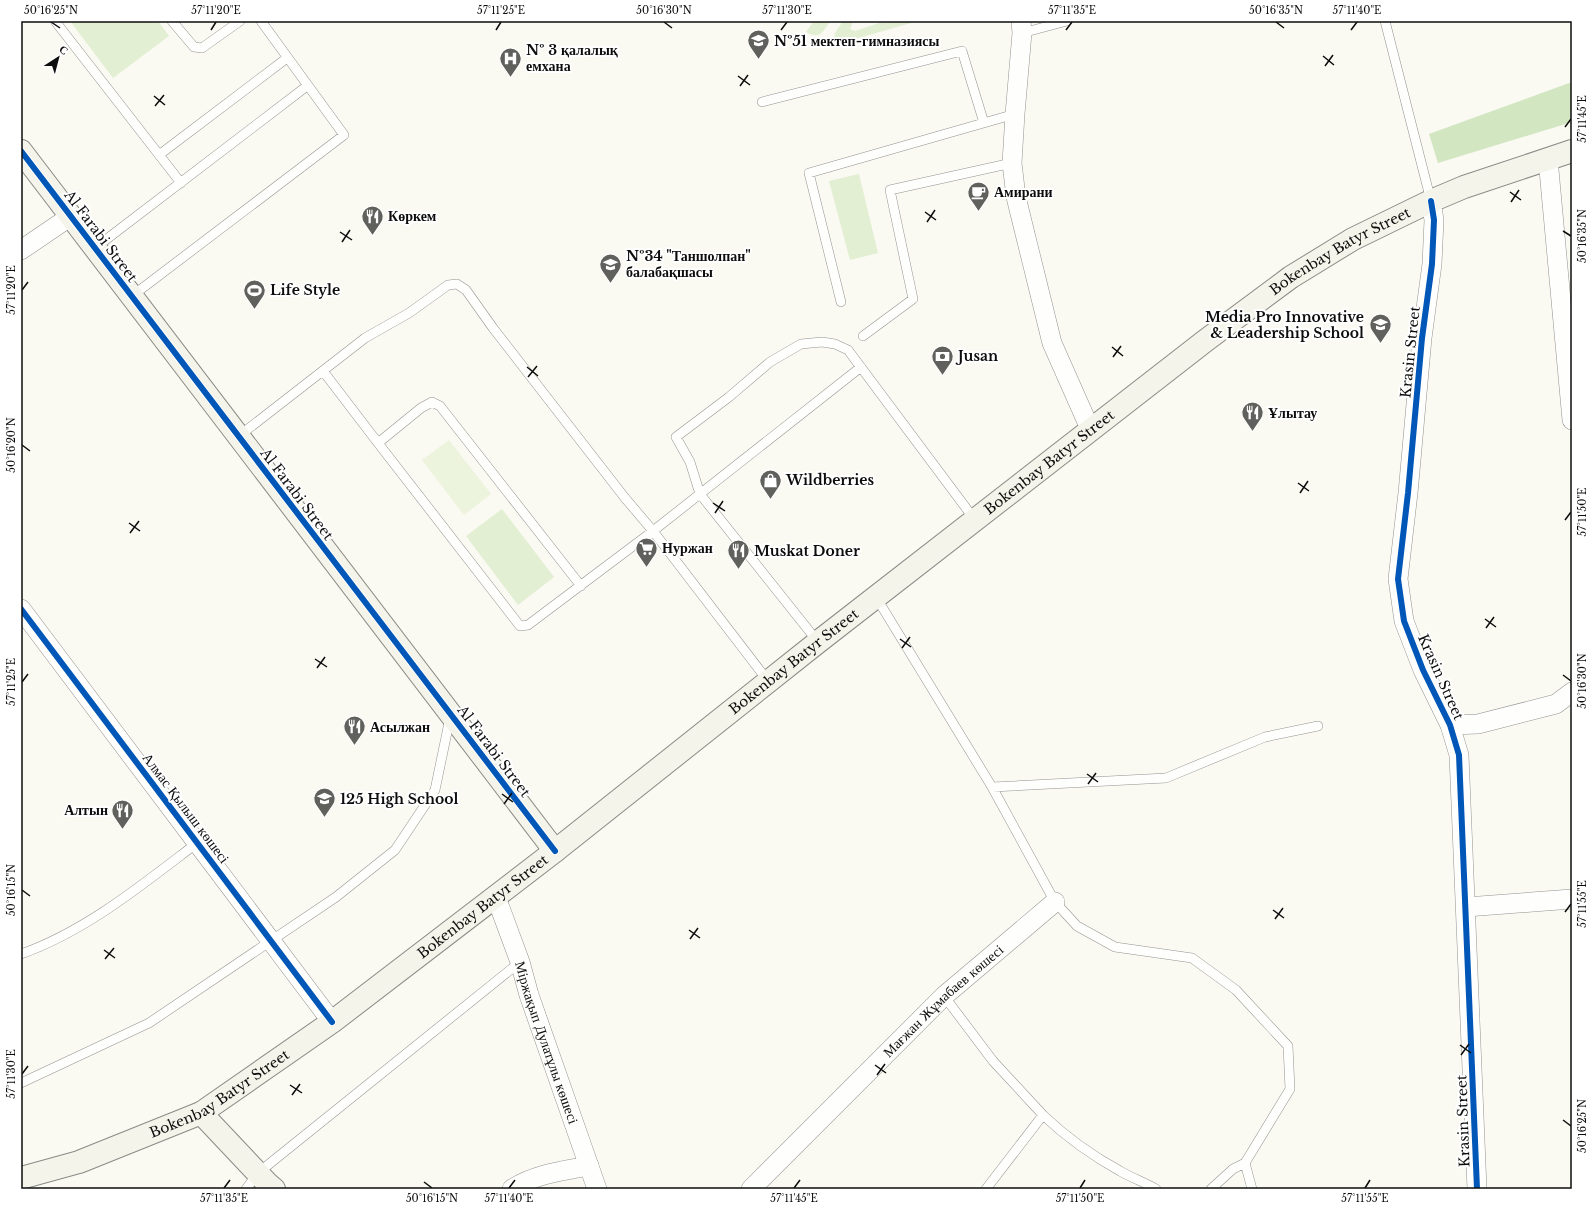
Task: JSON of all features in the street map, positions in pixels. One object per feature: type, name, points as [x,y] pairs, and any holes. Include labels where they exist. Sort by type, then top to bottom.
[{"type":"main road","name":"Al Farabi Street","points":[[21,150],[555,851]]},
{"type":"main road","name":"Bokenbay Batyr Street","points":[[21,1178],[79,1162],[201,1113],[332,1022],[555,851],[768,681],[1205,341],[1291,277],[1353,239],[1431,201],[1464,187],[1572,151]]},
{"type":"main road","points":[[201,1113],[252,1181],[274,1189]]},
{"type":"street","points":[[1021,27],[1012,163],[1016,197],[1052,343],[1091,431]]},
{"type":"street","points":[[1548,159],[1572,420]]},
{"type":"street","name":"Krasin Street","points":[[1431,201],[1434,220],[1432,264],[1422,338],[1408,493],[1398,579],[1404,622],[1423,670],[1450,725],[1459,755],[1477,1189]]},
{"type":"street","points":[[21,250],[71,216]]},
{"type":"street","name":"Алмас Қылыш көшесі","points":[[21,609],[332,1022]]},
{"type":"street","points":[[1450,725],[1478,724],[1556,704],[1572,692]]},
{"type":"street","name":"Міржақып Дулатұлы көшесі","points":[[496,897],[520,962],[529,995],[597,1189]]},
{"type":"street","points":[[1466,907],[1572,899]]},
{"type":"street","name":"Мағжан Жұмабаев көшесі","points":[[751,1189],[944,996],[1055,902]]},
{"type":"street","points":[[512,1189],[524,1181],[589,1166]]},
{"type":"lane","points":[[55,21],[181,183]]},
{"type":"lane","points":[[172,21],[194,48],[202,48],[240,21]]},
{"type":"lane","points":[[132,296],[344,135],[261,21]]},
{"type":"lane","points":[[1021,27],[1067,21]]},
{"type":"lane","points":[[1385,21],[1431,201]]},
{"type":"lane","points":[[762,102],[962,51],[984,123]]},
{"type":"lane","points":[[159,155],[287,58]]},
{"type":"lane","points":[[95,248],[307,86]]},
{"type":"lane","points":[[841,302],[809,173],[1015,114]]},
{"type":"lane","points":[[863,336],[913,299],[890,190],[1012,163]]},
{"type":"lane","points":[[239,436],[365,338],[409,313],[448,286],[457,284],[466,290],[498,334],[625,498],[653,531],[768,681]]},
{"type":"lane","points":[[818,642],[700,494],[690,462],[676,437],[729,397],[770,362],[801,344],[822,342],[835,344],[848,350],[975,520]]},
{"type":"lane","points":[[323,371],[520,626],[528,625],[653,531],[861,367]]},
{"type":"lane","points":[[378,443],[421,408],[432,402],[440,406],[580,586]]},
{"type":"lane","points":[[876,597],[992,787],[1055,902],[1077,926],[1115,947],[1192,958],[1236,990],[1288,1046],[1290,1089],[1245,1163],[1233,1169],[1211,1189]]},
{"type":"lane","points":[[21,1084],[149,1023],[336,897],[395,850],[435,790],[451,715]]},
{"type":"lane","points":[[992,787],[1166,778],[1265,737],[1318,726]]},
{"type":"lane","points":[[21,954],[46,945],[122,900],[197,843]]},
{"type":"lane","points":[[252,1181],[520,962]]},
{"type":"lane","points":[[944,996],[993,1061],[1043,1115],[1066,1137],[1121,1172],[1156,1189]]},
{"type":"lane","points":[[986,1189],[1043,1115]]},
{"type":"lane","points":[[1245,1163],[1252,1189]]},
{"type":"green space","points":[[70,21],[158,21],[169,36],[113,78]]},
{"type":"green space","points":[[814,21],[830,21],[821,34],[815,35],[806,32]]},
{"type":"green space","points":[[843,21],[853,21],[850,29],[855,31],[885,21],[918,21],[841,43],[834,37]]},
{"type":"green space","points":[[1572,82],[1572,122],[1438,163],[1429,134]]},
{"type":"green space","points":[[859,174],[878,253],[850,260],[829,181]]},
{"type":"green space","points":[[449,440],[491,494],[464,515],[422,460]]},
{"type":"green space","points":[[502,509],[554,577],[518,605],[466,536]]},
{"type":"cycle path","points":[[21,151],[555,851]]},
{"type":"cycle path","points":[[1431,201],[1434,220],[1432,264],[1422,338],[1408,493],[1398,579],[1404,621],[1423,670],[1450,725],[1459,755],[1477,1189]]},
{"type":"cycle path","points":[[21,609],[332,1022]]},
{"type":"place","name":"№51 мектеп-гимназиясы","points":[[758,60]]},
{"type":"place","name":"№ 3 қалалық емхана","points":[[511,78]]},
{"type":"place","name":"Амирани","points":[[979,212]]},
{"type":"place","name":"Көркем","points":[[372,236]]},
{"type":"place","name":"№34 \"Таншолпан\" балабақшасы","points":[[611,284]]},
{"type":"place","name":"Life Style","points":[[255,310]]},
{"type":"place","name":"Media Pro Innovative & Leadership School","points":[[1380,344]]},
{"type":"place","name":"Jusan","points":[[942,376]]},
{"type":"place","name":"Ұлытау","points":[[1253,432]]},
{"type":"place","name":"Wildberries","points":[[770,500]]},
{"type":"place","name":"Нуржан","points":[[646,568]]},
{"type":"place","name":"Muskat Doner","points":[[738,570]]},
{"type":"place","name":"Асылжан","points":[[354,746]]},
{"type":"place","name":"125 High School","points":[[325,818]]},
{"type":"place","name":"Алтын","points":[[123,830]]}]
